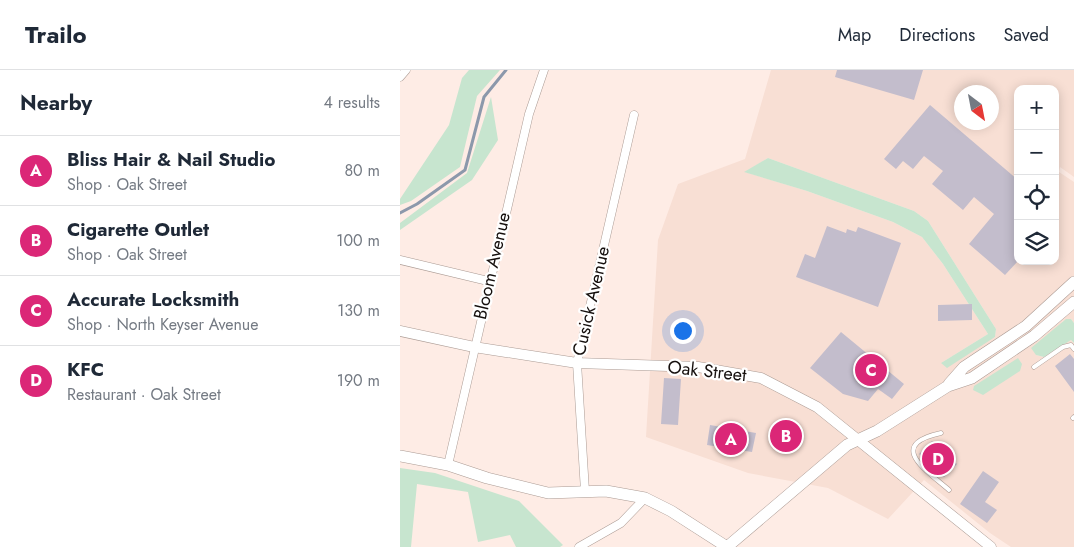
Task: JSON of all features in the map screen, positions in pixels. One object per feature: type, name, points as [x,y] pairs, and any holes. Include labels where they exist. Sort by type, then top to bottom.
[{"type":"main road","points":[[948,386],[964,367],[1026,326],[1074,282]]},
{"type":"main road","points":[[400,456],[448,465],[487,478],[548,493],[606,491],[645,498],[671,511],[727,547],[847,445],[877,431],[948,386],[972,378],[1048,325],[1074,302]]},
{"type":"street","points":[[400,77],[406,70]]},
{"type":"street","name":"Bloom Avenue","points":[[448,465],[488,281],[529,114],[544,70]]},
{"type":"street","name":"Cusick Avenue","points":[[585,491],[577,362],[634,115]]},
{"type":"street","points":[[400,260],[488,281]]},
{"type":"street","name":"Oak Street","points":[[400,331],[474,347],[577,362],[698,367],[761,378],[817,407],[987,546]]},
{"type":"street","points":[[579,547],[621,523],[645,498]]},
{"type":"lane","points":[[1034,367],[1063,347],[1071,345],[1074,349]]},
{"type":"lane","points":[[941,434],[923,437],[916,443],[913,452],[916,461],[949,490]]},
{"type":"shaded area","points":[[771,70],[1074,70],[1074,177],[1060,167],[1059,172],[1074,182],[1074,323],[1071,319],[1063,321],[1036,355],[1044,357],[1065,342],[1071,340],[1074,343],[1074,547],[1011,547],[990,533],[924,480],[888,519],[828,488],[748,473],[646,437],[658,240],[678,184],[745,159]],"holes":[[[768,158],[914,211],[928,221],[996,329],[995,337],[941,363],[988,334],[943,264],[922,237],[893,222],[807,191],[745,172]]]},
{"type":"green space","points":[[469,70],[500,70],[477,96],[460,167],[411,201],[400,205],[400,199],[449,125],[462,78]]},
{"type":"green space","points":[[491,97],[498,140],[472,180],[400,230],[400,223],[467,173]]},
{"type":"green space","points":[[768,158],[914,211],[928,221],[996,329],[995,337],[947,368],[941,363],[988,334],[943,264],[922,237],[893,222],[807,191],[744,172]]},
{"type":"green space","points":[[1066,319],[1071,319],[1074,323],[1074,343],[1071,340],[1044,357],[1036,355],[1031,348]]},
{"type":"green space","points":[[1018,358],[1022,364],[1020,371],[983,395],[973,390],[974,386]]},
{"type":"green space","points":[[400,468],[435,473],[519,501],[563,545],[560,547],[516,547],[510,535],[478,542],[468,492],[417,484],[411,547],[400,547]]},
{"type":"building","points":[[837,70],[923,70],[914,100],[835,77]]},
{"type":"building","points":[[930,105],[954,125],[954,130],[959,130],[1014,177],[1014,265],[1005,275],[969,244],[994,214],[974,197],[963,210],[932,184],[943,171],[924,156],[913,169],[903,161],[896,169],[884,159]]},
{"type":"building","points":[[827,226],[846,233],[847,229],[856,232],[858,227],[901,243],[878,307],[796,277],[805,254],[815,258]]},
{"type":"building","points":[[972,304],[972,320],[938,321],[938,305]]},
{"type":"building","points":[[841,332],[904,384],[892,399],[878,389],[868,401],[843,394],[810,368]]},
{"type":"building","points":[[1070,354],[1074,359],[1074,392],[1055,366]]},
{"type":"building","points":[[664,378],[681,379],[678,425],[661,424]]},
{"type":"building","points":[[780,422],[801,436],[791,449],[771,435]]},
{"type":"building","points":[[710,425],[756,433],[752,452],[707,445]]},
{"type":"building","points":[[932,441],[957,464],[944,477],[919,454]]},
{"type":"building","points":[[983,471],[999,482],[985,502],[997,510],[987,523],[960,504]]},
{"type":"waterway","points":[[400,213],[417,204],[465,170],[484,97],[506,70]]},
{"type":"place","name":"Accurate Locksmith","points":[[871,370]]},
{"type":"place","name":"Cigarette Outlet","points":[[786,436]]},
{"type":"place","name":"Bliss Hair & Nail Studio","points":[[731,439]]},
{"type":"place","name":"KFC","points":[[938,459]]}]
